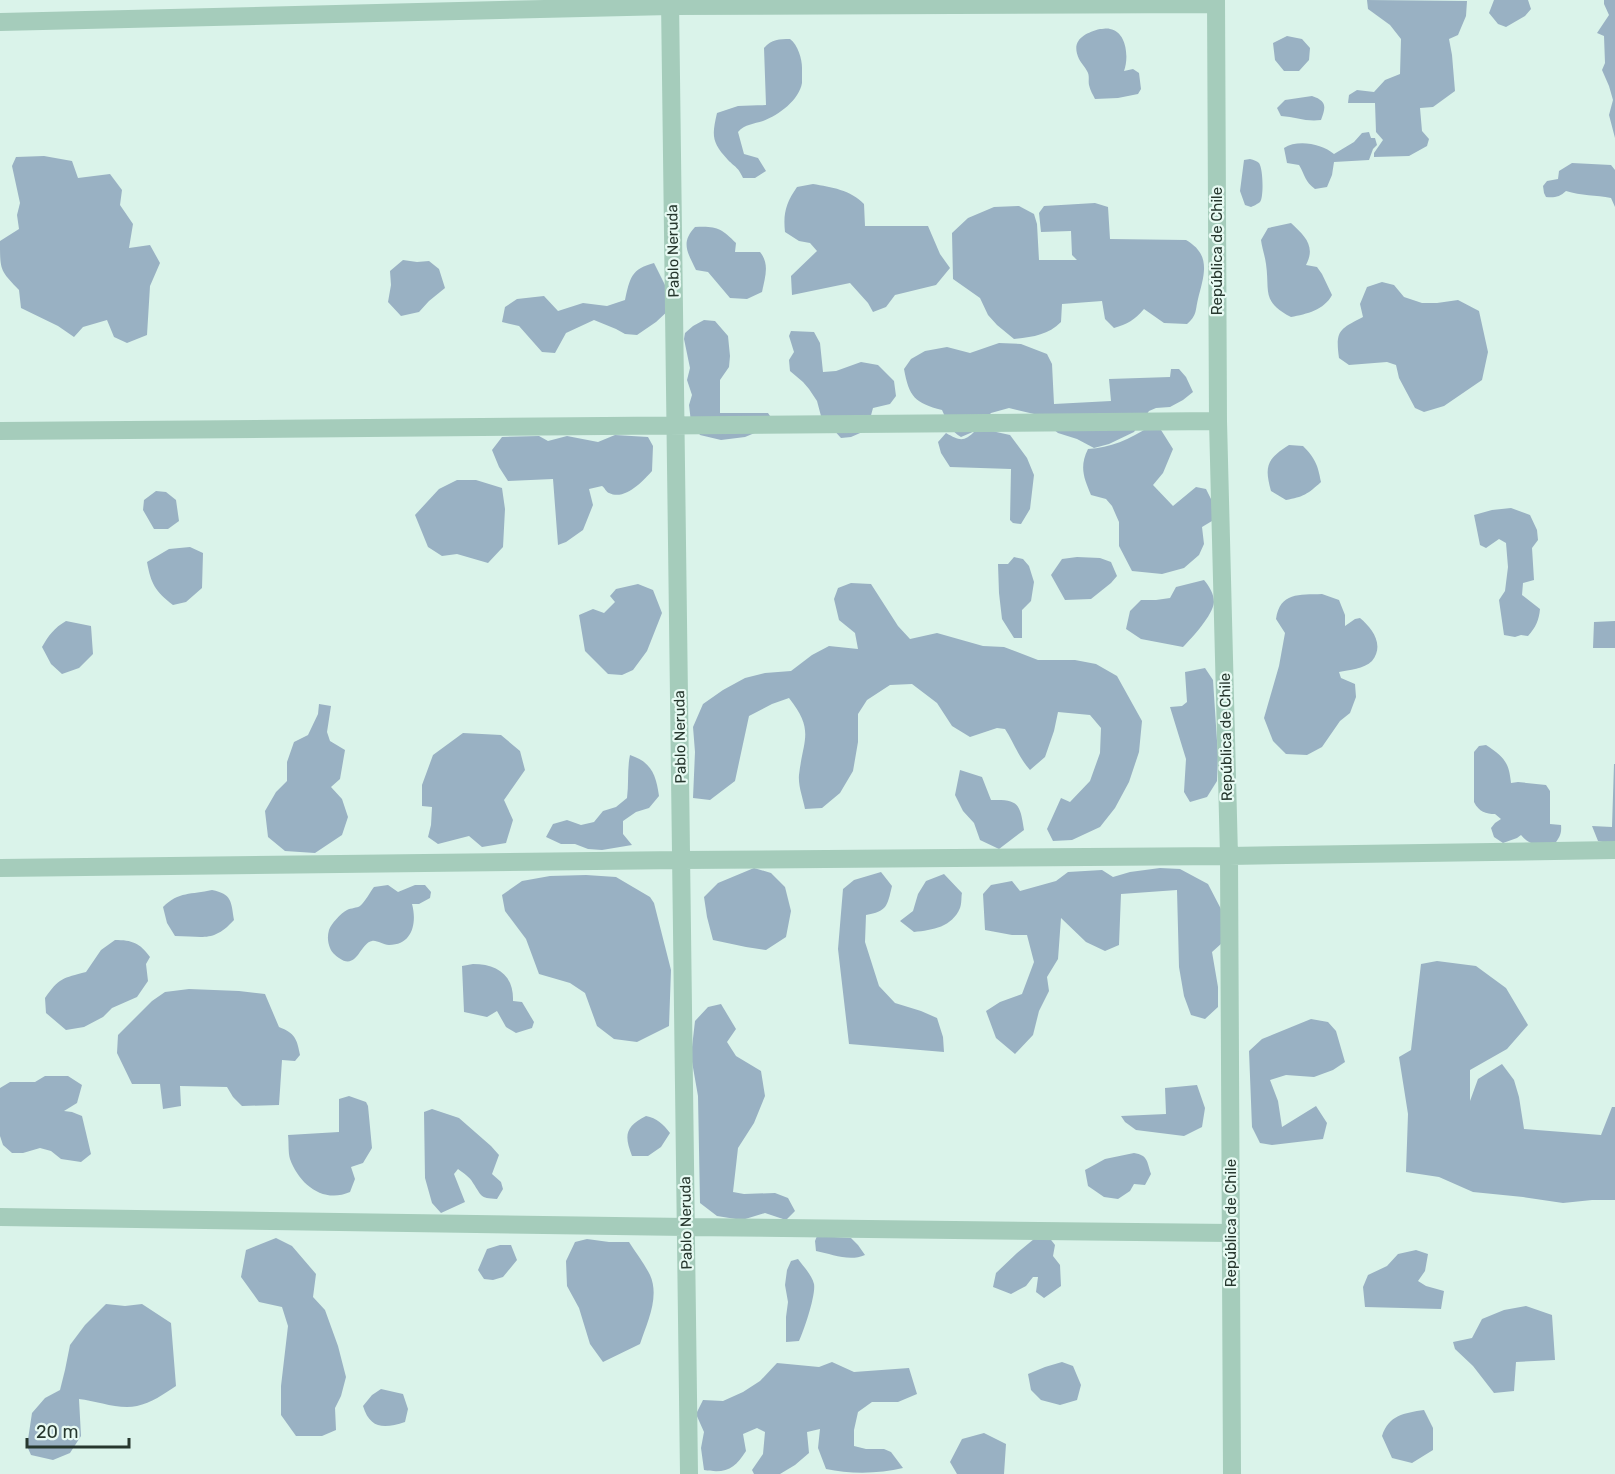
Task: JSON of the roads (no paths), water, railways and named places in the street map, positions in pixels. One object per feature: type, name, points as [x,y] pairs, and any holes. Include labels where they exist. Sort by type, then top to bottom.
[{"type":"street","points":[[0,22],[670,3],[1216,2]]},
{"type":"street","name":"República de Chile","points":[[1216,2],[1218,421],[1229,856],[1232,1474]]},
{"type":"street","name":"Pablo Neruda","points":[[670,3],[688,1474]]},
{"type":"street","points":[[0,431],[1218,421]]},
{"type":"street","points":[[0,868],[1615,850]]},
{"type":"street","points":[[0,1217],[1231,1233]]}]
